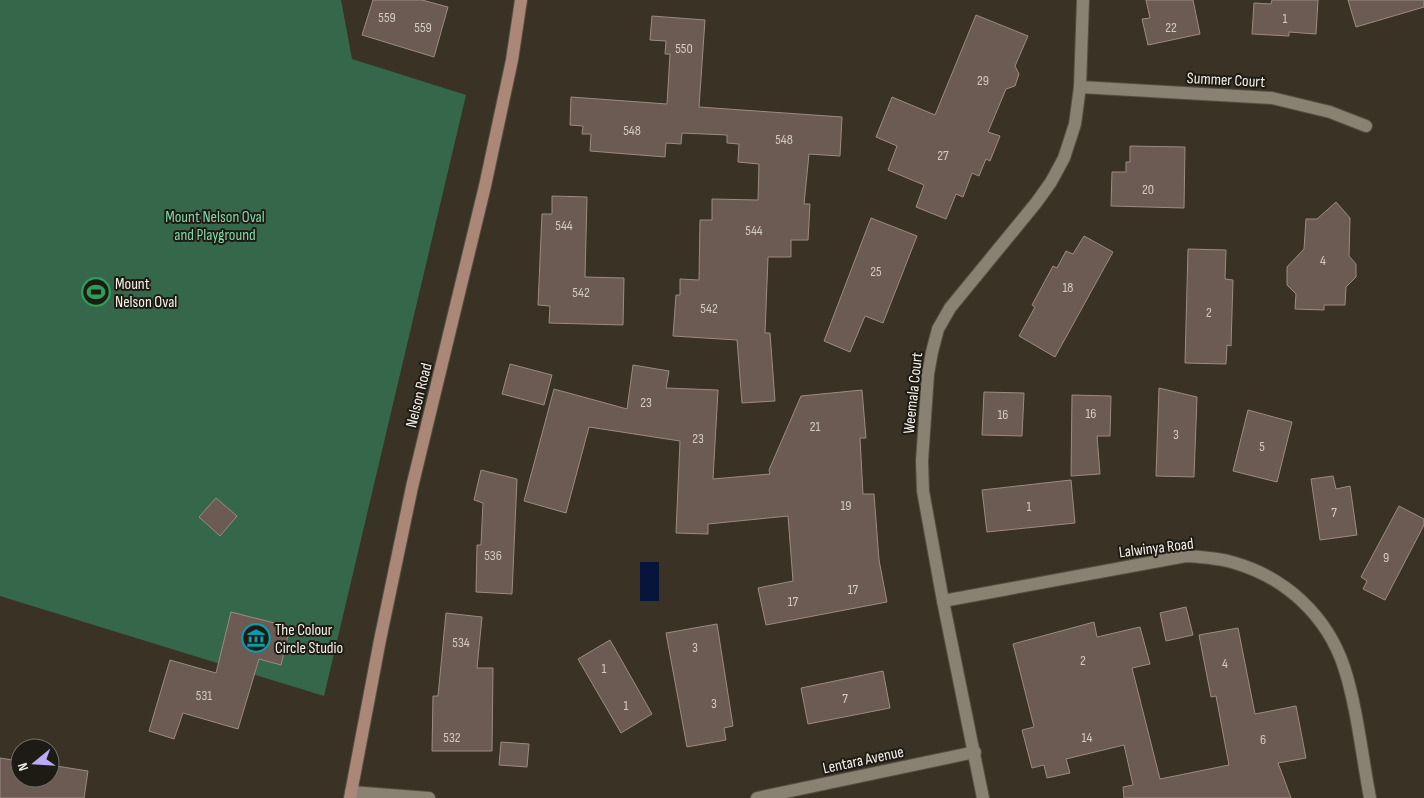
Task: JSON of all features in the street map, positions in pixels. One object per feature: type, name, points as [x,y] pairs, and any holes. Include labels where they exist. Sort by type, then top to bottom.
[{"type":"main road","name":"Nelson Road","points":[[350,795],[412,487],[485,186],[512,60],[521,0]]},
{"type":"street","name":"Weemala Court","points":[[983,798],[923,491],[922,461],[928,374],[938,329],[950,308],[1051,182],[1064,158],[1076,124],[1080,87],[1083,0]]},
{"type":"street","name":"Summer Court","points":[[1080,87],[1272,98],[1330,112],[1366,126]]},
{"type":"street","name":"Lalwinya Road","points":[[943,601],[1186,556],[1235,562],[1256,571],[1281,584],[1303,601],[1321,622],[1334,645],[1344,667],[1370,798]]},
{"type":"street","name":"Lentara Avenue","points":[[757,798],[975,752]]},
{"type":"street","points":[[350,795],[429,798]]},
{"type":"green space","name":"Mount Nelson Oval and Playground","points":[[0,0],[341,0],[352,59],[466,95],[324,696],[0,596]]},
{"type":"water","points":[[640,562],[659,562],[659,601],[640,601]]},
{"type":"building","points":[[373,0],[422,0],[448,7],[434,57],[362,35]]},
{"type":"building","points":[[1146,0],[1193,0],[1200,34],[1148,45],[1142,19],[1150,18]]},
{"type":"building","points":[[1272,0],[1318,0],[1316,34],[1289,32],[1289,36],[1252,34],[1254,3],[1271,4]]},
{"type":"building","points":[[1348,0],[1424,0],[1424,7],[1356,27]]},
{"type":"building","points":[[976,15],[1028,36],[1015,66],[1019,74],[1015,86],[1006,89],[988,132],[1000,136],[990,161],[986,159],[979,176],[972,173],[963,197],[956,194],[946,219],[916,207],[924,185],[888,170],[897,146],[876,137],[892,97],[935,115]]},
{"type":"building","points":[[652,16],[705,20],[699,107],[842,117],[840,156],[809,154],[804,204],[810,204],[808,240],[791,240],[791,257],[768,257],[765,333],[770,333],[775,401],[742,403],[737,340],[673,336],[676,295],[680,295],[680,279],[699,280],[700,220],[712,220],[712,199],[758,200],[759,164],[738,162],[739,144],[727,143],[727,135],[682,133],[681,144],[666,143],[665,157],[590,151],[591,134],[582,134],[583,126],[570,125],[571,97],[667,104],[670,54],[665,54],[666,41],[650,40]]},
{"type":"building","points":[[1130,146],[1185,147],[1184,208],[1111,206],[1112,172],[1126,172],[1126,162],[1130,162]]},
{"type":"building","points":[[552,196],[587,197],[585,277],[624,278],[623,325],[549,323],[550,306],[538,305],[542,214],[552,214]]},
{"type":"building","points":[[1336,202],[1350,218],[1349,256],[1356,264],[1356,277],[1346,287],[1345,305],[1324,305],[1324,310],[1295,309],[1296,294],[1287,285],[1287,267],[1304,249],[1306,219],[1317,219]]},
{"type":"building","points":[[871,218],[917,236],[883,323],[865,316],[850,352],[824,341]]},
{"type":"building","points":[[1084,236],[1113,252],[1055,357],[1019,336],[1035,307],[1032,305],[1053,266],[1057,268],[1066,251],[1073,254]]},
{"type":"building","points":[[1188,249],[1226,250],[1225,279],[1233,280],[1231,346],[1227,345],[1226,364],[1185,363]]},
{"type":"building","points":[[510,364],[552,375],[544,405],[502,394]]},
{"type":"building","points":[[633,365],[669,371],[666,388],[718,390],[713,479],[770,474],[769,470],[801,396],[862,390],[866,438],[860,438],[863,494],[874,494],[879,560],[887,602],[766,625],[758,588],[793,581],[788,516],[708,524],[708,534],[676,533],[680,441],[589,427],[566,513],[524,501],[554,389],[627,409]]},
{"type":"building","points":[[1159,388],[1197,397],[1194,477],[1156,476]]},
{"type":"building","points":[[984,392],[1024,393],[1022,436],[982,435]]},
{"type":"building","points":[[1072,395],[1111,396],[1110,436],[1097,436],[1100,474],[1071,476]]},
{"type":"building","points":[[1248,410],[1292,422],[1277,482],[1233,471]]},
{"type":"building","points":[[481,470],[517,479],[512,594],[476,592],[477,545],[481,545],[483,503],[474,500]]},
{"type":"building","points":[[1333,476],[1336,489],[1350,486],[1357,535],[1320,540],[1311,479]]},
{"type":"building","points":[[1071,480],[1075,523],[987,532],[982,490]]},
{"type":"building","points":[[216,498],[237,516],[220,536],[199,517]]},
{"type":"building","points":[[1399,506],[1424,519],[1424,525],[1385,600],[1363,589],[1367,581],[1361,577]]},
{"type":"building","points":[[1186,607],[1193,635],[1166,641],[1160,613]]},
{"type":"building","points":[[231,612],[290,627],[281,665],[259,659],[238,729],[183,713],[174,739],[149,731],[170,660],[216,673]]},
{"type":"building","points":[[446,613],[482,617],[477,668],[493,668],[492,751],[432,751],[433,696],[438,696]]},
{"type":"building","points":[[1094,622],[1097,637],[1140,627],[1150,664],[1132,668],[1160,779],[1229,765],[1216,696],[1211,697],[1199,635],[1238,628],[1255,714],[1296,706],[1306,758],[1278,763],[1291,798],[1124,798],[1123,787],[1133,785],[1124,745],[1066,759],[1070,773],[1047,778],[1044,765],[1032,768],[1022,730],[1034,727],[1013,644]]},
{"type":"building","points":[[717,624],[733,726],[724,728],[726,740],[687,747],[666,633]]},
{"type":"building","points":[[610,640],[652,714],[621,733],[578,659]]},
{"type":"building","points":[[883,671],[890,708],[808,724],[801,688]]},
{"type":"building","points":[[501,742],[529,744],[527,767],[499,765]]},
{"type":"building","points":[[0,758],[10,760],[10,788],[60,788],[60,767],[88,771],[84,798],[0,798]]},
{"type":"place","name":"Mount Nelson Oval","points":[[96,292]]},
{"type":"place","name":"The Colour Circle Studio","points":[[256,638]]}]
